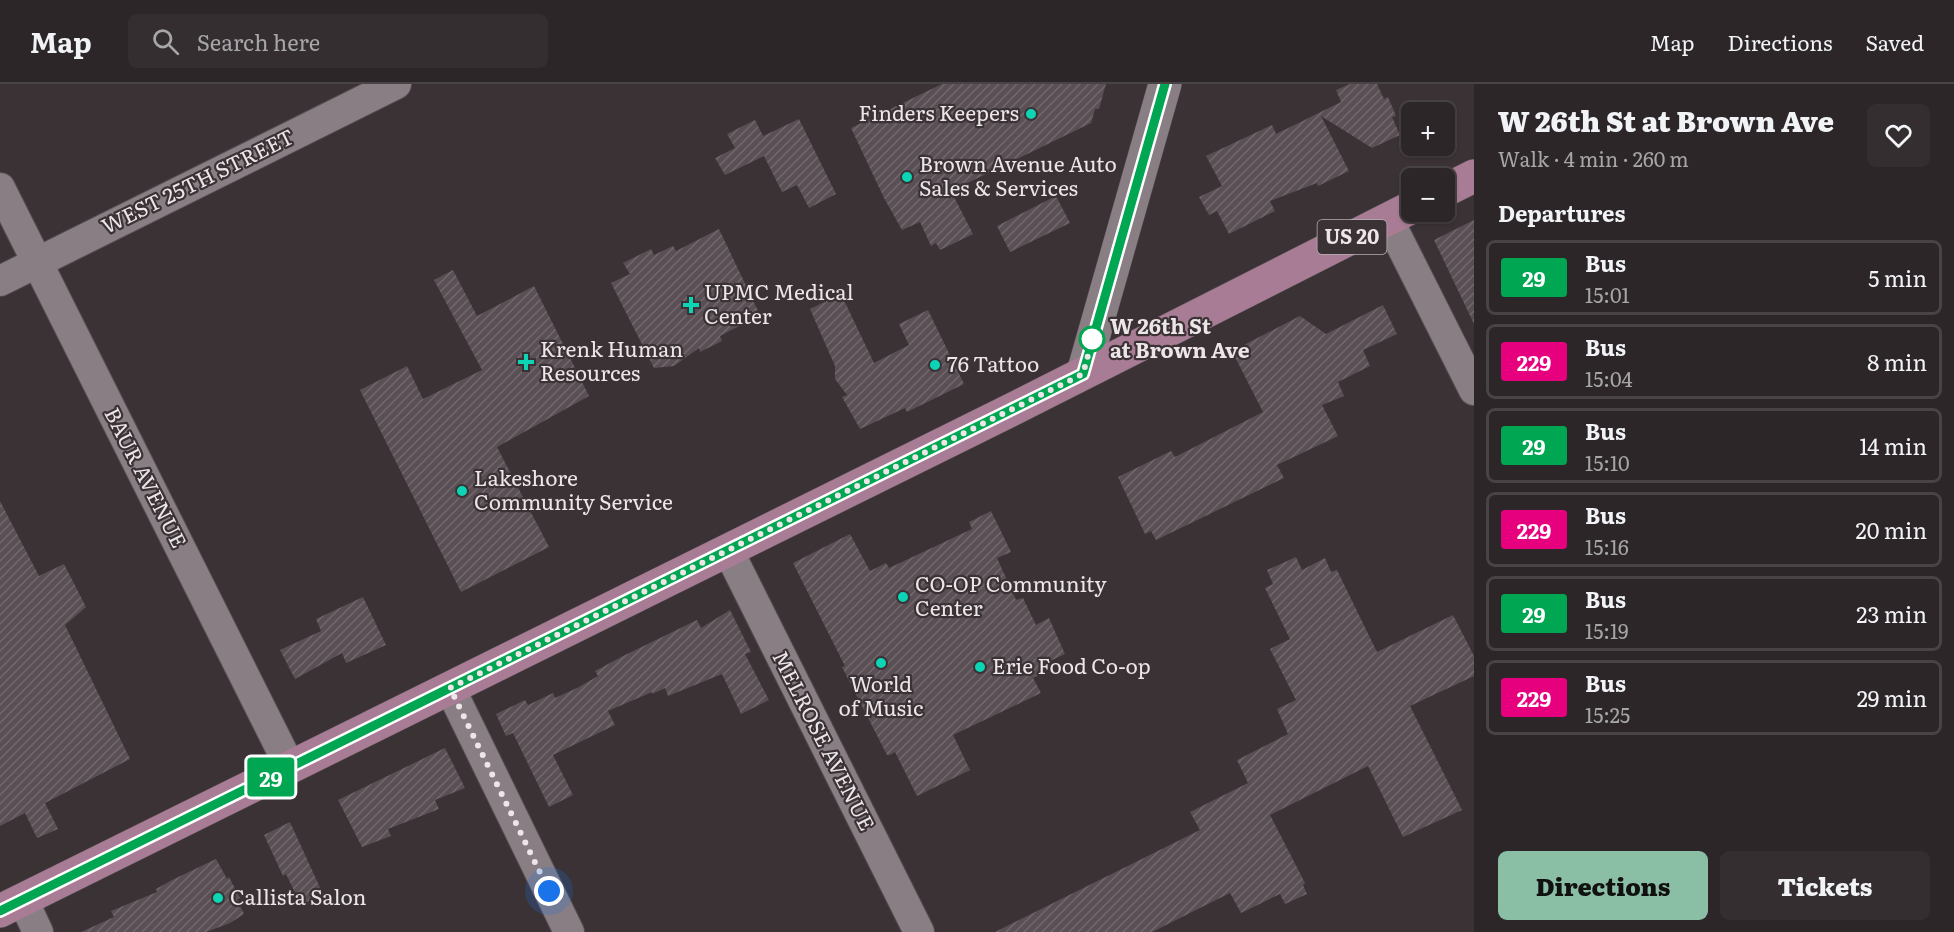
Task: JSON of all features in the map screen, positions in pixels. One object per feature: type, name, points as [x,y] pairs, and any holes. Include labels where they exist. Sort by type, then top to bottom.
[{"type":"main road","points":[[1455,186],[1474,176]]},
{"type":"main road","name":"US 20","points":[[11,906],[1083,374],[1400,213]]},
{"type":"street","name":"WEST 25TH STREET","points":[[0,281],[396,84]]},
{"type":"street","points":[[1083,374],[1165,84]]},
{"type":"street","name":"BAUR AVENUE","points":[[0,188],[290,767]]},
{"type":"street","points":[[1400,213],[1474,390]]},
{"type":"street","name":"MELROSE AVENUE","points":[[728,550],[920,932]]},
{"type":"street","points":[[450,688],[569,932]]},
{"type":"street","points":[[11,906],[39,932]]},
{"type":"building","points":[[942,84],[1106,84],[1099,109],[1095,109],[1091,123],[951,191],[973,234],[940,250],[936,243],[931,246],[920,222],[902,230],[851,128]]},
{"type":"building","points":[[1350,84],[1377,84],[1384,99],[1388,97],[1396,116],[1392,117],[1400,135],[1372,148],[1321,116],[1349,171],[1318,186],[1317,183],[1270,201],[1275,211],[1229,234],[1217,211],[1209,215],[1199,197],[1222,186],[1206,156],[1272,125],[1276,134],[1341,102],[1336,90]]},
{"type":"building","points":[[799,119],[836,194],[809,208],[797,185],[782,192],[764,156],[725,175],[715,158],[735,148],[727,134],[755,120],[763,136]]},
{"type":"building","points":[[1056,196],[1070,223],[1010,252],[997,226]]},
{"type":"building","points":[[1474,220],[1474,324],[1434,240]]},
{"type":"building","points":[[719,229],[760,315],[720,336],[722,341],[700,352],[699,348],[674,366],[654,368],[611,283],[630,274],[623,263],[651,249],[654,255],[673,246],[676,251]]},
{"type":"building","points":[[453,270],[477,316],[534,286],[589,396],[497,447],[549,547],[461,592],[360,390],[407,366],[423,399],[482,370],[434,280]]},
{"type":"building","points":[[841,294],[874,363],[909,345],[899,324],[928,310],[964,384],[907,412],[905,408],[860,429],[842,397],[847,395],[835,379],[835,366],[810,309]]},
{"type":"building","points":[[1383,305],[1397,334],[1363,350],[1370,366],[1338,382],[1344,396],[1322,405],[1338,436],[1277,465],[1284,478],[1156,540],[1151,531],[1145,534],[1118,477],[1171,451],[1175,457],[1263,412],[1232,351],[1300,316],[1326,334]]},
{"type":"building","points":[[0,501],[39,576],[64,564],[86,607],[65,625],[130,759],[45,803],[58,829],[37,838],[25,813],[0,826]]},
{"type":"building","points":[[991,511],[1011,552],[997,558],[1016,600],[1023,598],[1036,625],[1049,618],[1065,654],[1048,662],[1051,669],[1033,678],[1041,693],[953,735],[970,770],[917,796],[895,752],[887,755],[793,563],[850,534],[870,571],[886,563],[889,568],[972,529],[969,522]]},
{"type":"building","points":[[1296,557],[1302,570],[1325,558],[1331,572],[1337,570],[1377,652],[1453,615],[1474,656],[1474,676],[1410,706],[1462,810],[1403,837],[1368,766],[1270,815],[1305,883],[1303,885],[1307,894],[1285,904],[1280,894],[1241,913],[1230,893],[1152,932],[995,932],[1200,830],[1190,812],[1248,783],[1237,760],[1288,734],[1277,709],[1296,700],[1270,649],[1290,639],[1265,588],[1273,584],[1267,570]]},
{"type":"building","points":[[363,597],[386,645],[346,663],[342,653],[295,679],[280,650],[321,631],[316,619]]},
{"type":"building","points":[[730,610],[751,652],[745,654],[769,700],[741,714],[722,674],[668,696],[665,688],[652,694],[652,692],[608,711],[615,725],[553,755],[573,795],[549,807],[513,733],[506,736],[496,714],[525,700],[528,705],[553,693],[555,698],[598,676],[595,671],[623,656],[697,620],[701,628]]},
{"type":"building","points":[[445,748],[465,788],[435,800],[439,809],[388,829],[391,836],[362,847],[338,800]]},
{"type":"building","points":[[290,822],[323,894],[301,905],[286,874],[283,876],[264,835]]},
{"type":"building","points":[[216,859],[240,898],[237,899],[244,914],[230,923],[206,932],[81,932],[114,917],[111,911],[157,892],[156,889],[172,880]]},
{"type":"bus line","name":"29","points":[[0,911],[1083,374],[1165,84]]},
{"type":"place","name":"Finders Keepers","points":[[1031,114]]},
{"type":"place","name":"Brown Avenue Auto Sales & Services","points":[[907,177]]},
{"type":"place","name":"UPMC Medical Center","points":[[691,305]]},
{"type":"place","name":"W 26th St at Brown Ave","points":[[1092,339]]},
{"type":"place","name":"Krenk Human Resources","points":[[526,362]]},
{"type":"place","name":"76 Tattoo","points":[[935,365]]},
{"type":"place","name":"Lakeshore Community Service","points":[[462,491]]},
{"type":"place","name":"CO-OP Community Center","points":[[903,597]]},
{"type":"place","name":"World of Music","points":[[881,663]]},
{"type":"place","name":"Erie Food Co-op","points":[[980,667]]},
{"type":"place","name":"Callista Salon","points":[[218,898]]},
{"type":"route","points":[[549,891],[450,688],[1083,374],[1094,333],[1092,339]]}]
